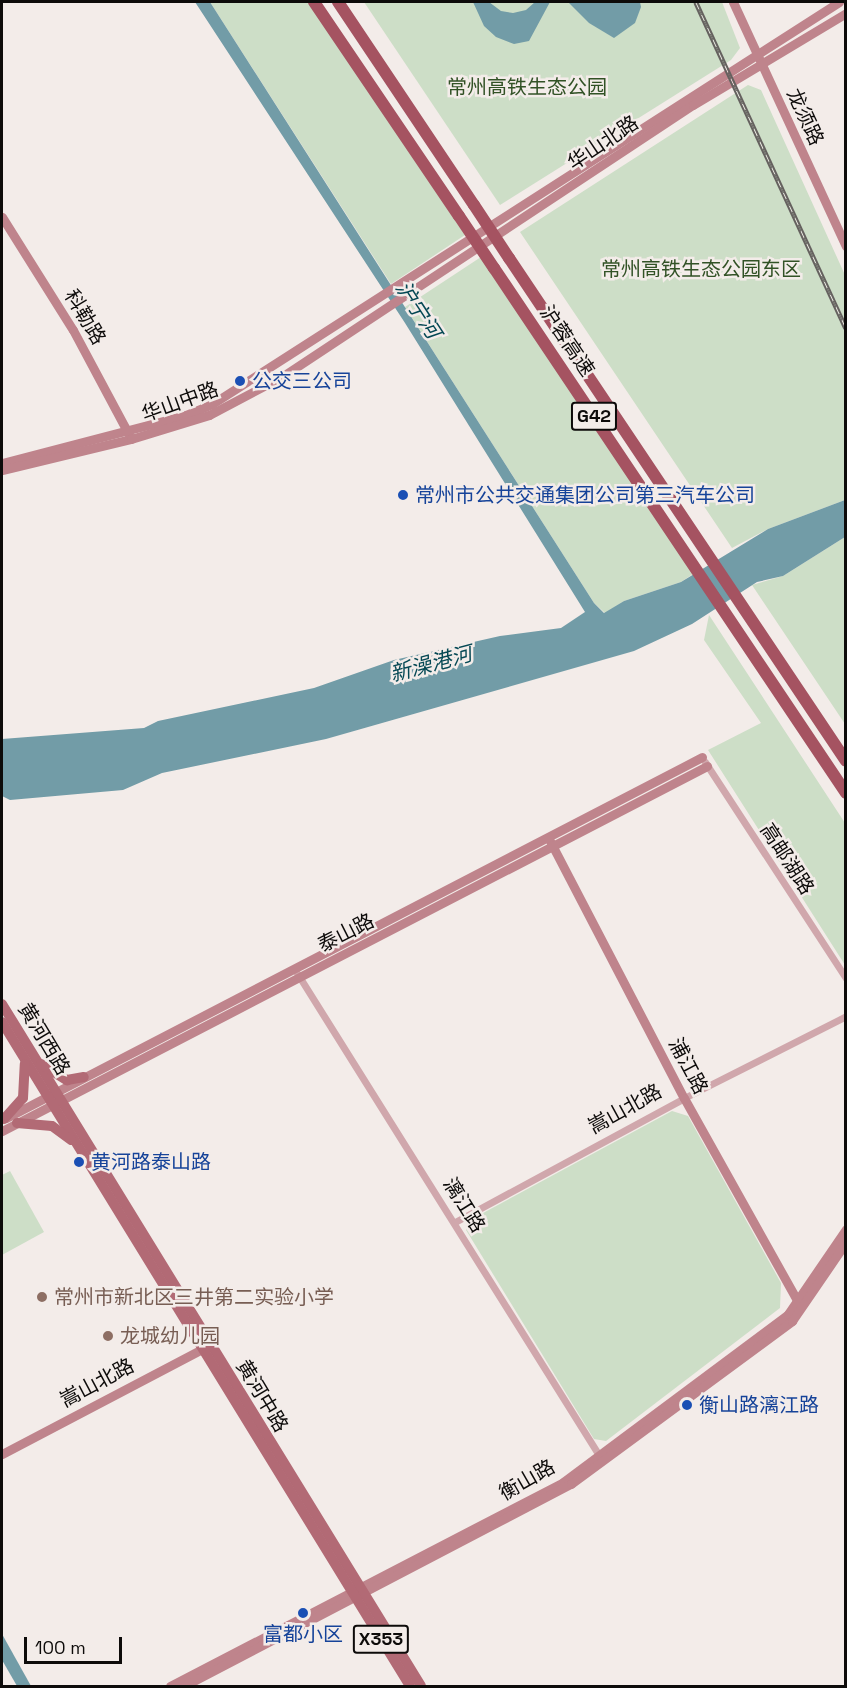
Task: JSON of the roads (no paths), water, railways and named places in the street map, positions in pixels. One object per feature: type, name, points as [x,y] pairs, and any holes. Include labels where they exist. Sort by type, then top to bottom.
[{"type":"highway","name":"沪蓉高速","points":[[314,2],[846,793]]},
{"type":"highway","name":"沪蓉高速","points":[[338,2],[846,761]]},
{"type":"main road","name":"龙须路","points":[[733,2],[846,246]]},
{"type":"main road","name":"华山北路","points":[[379,298],[839,2]]},
{"type":"main road","name":"华山北路","points":[[385,310],[693,105],[763,66],[846,13]]},
{"type":"main road","name":"科勒路","points":[[2,217],[73,330],[129,435]]},
{"type":"main road","name":"华山中路","points":[[2,463],[129,435],[186,414],[245,386],[379,298]]},
{"type":"main road","name":"华山中路","points":[[2,470],[215,412],[283,376],[385,310]]},
{"type":"main road","name":"泰山路","points":[[3,1120],[54,1098],[704,762]]},
{"type":"main road","name":"浦江路","points":[[550,842],[684,1098],[799,1305]]},
{"type":"main road","name":"泰山路","points":[[2,1131],[84,1077],[297,972]]},
{"type":"main road","name":"黄河西路","points":[[2,1004],[29,1058]]},
{"type":"main road","name":"黄河西路","points":[[2,1022],[29,1058],[54,1098]]},
{"type":"main road","points":[[3,1120],[23,1098],[29,1058],[56,1076],[67,1080],[84,1077]]},
{"type":"main road","name":"黄河中路","points":[[54,1098],[79,1148],[206,1347]]},
{"type":"main road","name":"黄河中路","points":[[54,1098],[356,1593],[410,1686]]},
{"type":"main road","points":[[17,1123],[52,1126],[79,1148]]},
{"type":"main road","name":"衡山路","points":[[170,1686],[542,1501],[792,1321],[799,1305],[846,1229]]},
{"type":"main road","name":"衡山路","points":[[799,1305],[846,1242]]},
{"type":"main road","name":"嵩山北路","points":[[2,1454],[206,1347]]},
{"type":"main road","name":"黄河中路","points":[[356,1593],[421,1686]]},
{"type":"main road","name":"衡山路","points":[[184,1686],[356,1593]]},
{"type":"street","name":"高邮湖路","points":[[704,762],[846,978]]},
{"type":"street","name":"漓江路","points":[[297,972],[601,1458]]},
{"type":"street","name":"嵩山北路","points":[[455,1222],[684,1098],[846,1016]]},
{"type":"water","name":"新澡港河","points":[[195,2],[210,2],[594,603],[604,613],[624,601],[681,582],[768,529],[845,500],[845,537],[783,576],[757,582],[692,624],[634,651],[326,739],[162,773],[123,790],[10,800],[2,796],[2,739],[144,728],[158,721],[314,688],[394,660],[500,636],[561,628],[585,612],[405,323]]},
{"type":"water","points":[[473,2],[489,2],[501,11],[513,13],[526,10],[535,2],[550,2],[529,41],[514,44],[496,37],[484,26]]},
{"type":"water","points":[[568,2],[640,2],[641,7],[635,23],[614,38],[589,23]]},
{"type":"water","points":[[2,1634],[31,1686],[17,1686],[2,1660]]},
{"type":"railway","points":[[696,2],[846,328]]},
{"type":"place","name":"公交三公司","points":[[240,381]]},
{"type":"place","name":"常州市公共交通集团公司第三汽车公司","points":[[403,495]]},
{"type":"place","name":"黄河路泰山路","points":[[79,1162]]},
{"type":"place","name":"常州市新北区三井第二实验小学","points":[[42,1297]]},
{"type":"place","name":"龙城幼儿园","points":[[108,1336]]},
{"type":"place","name":"衡山路漓江路","points":[[687,1405]]},
{"type":"place","name":"富都小区","points":[[303,1613]]},
{"type":"park label","name":"常州高铁生态公园","points":[[527,87]]},
{"type":"park label","name":"常州高铁生态公园东区","points":[[701,269]]},
{"type":"water label","name":"沪宁河","points":[[418,310]]}]
